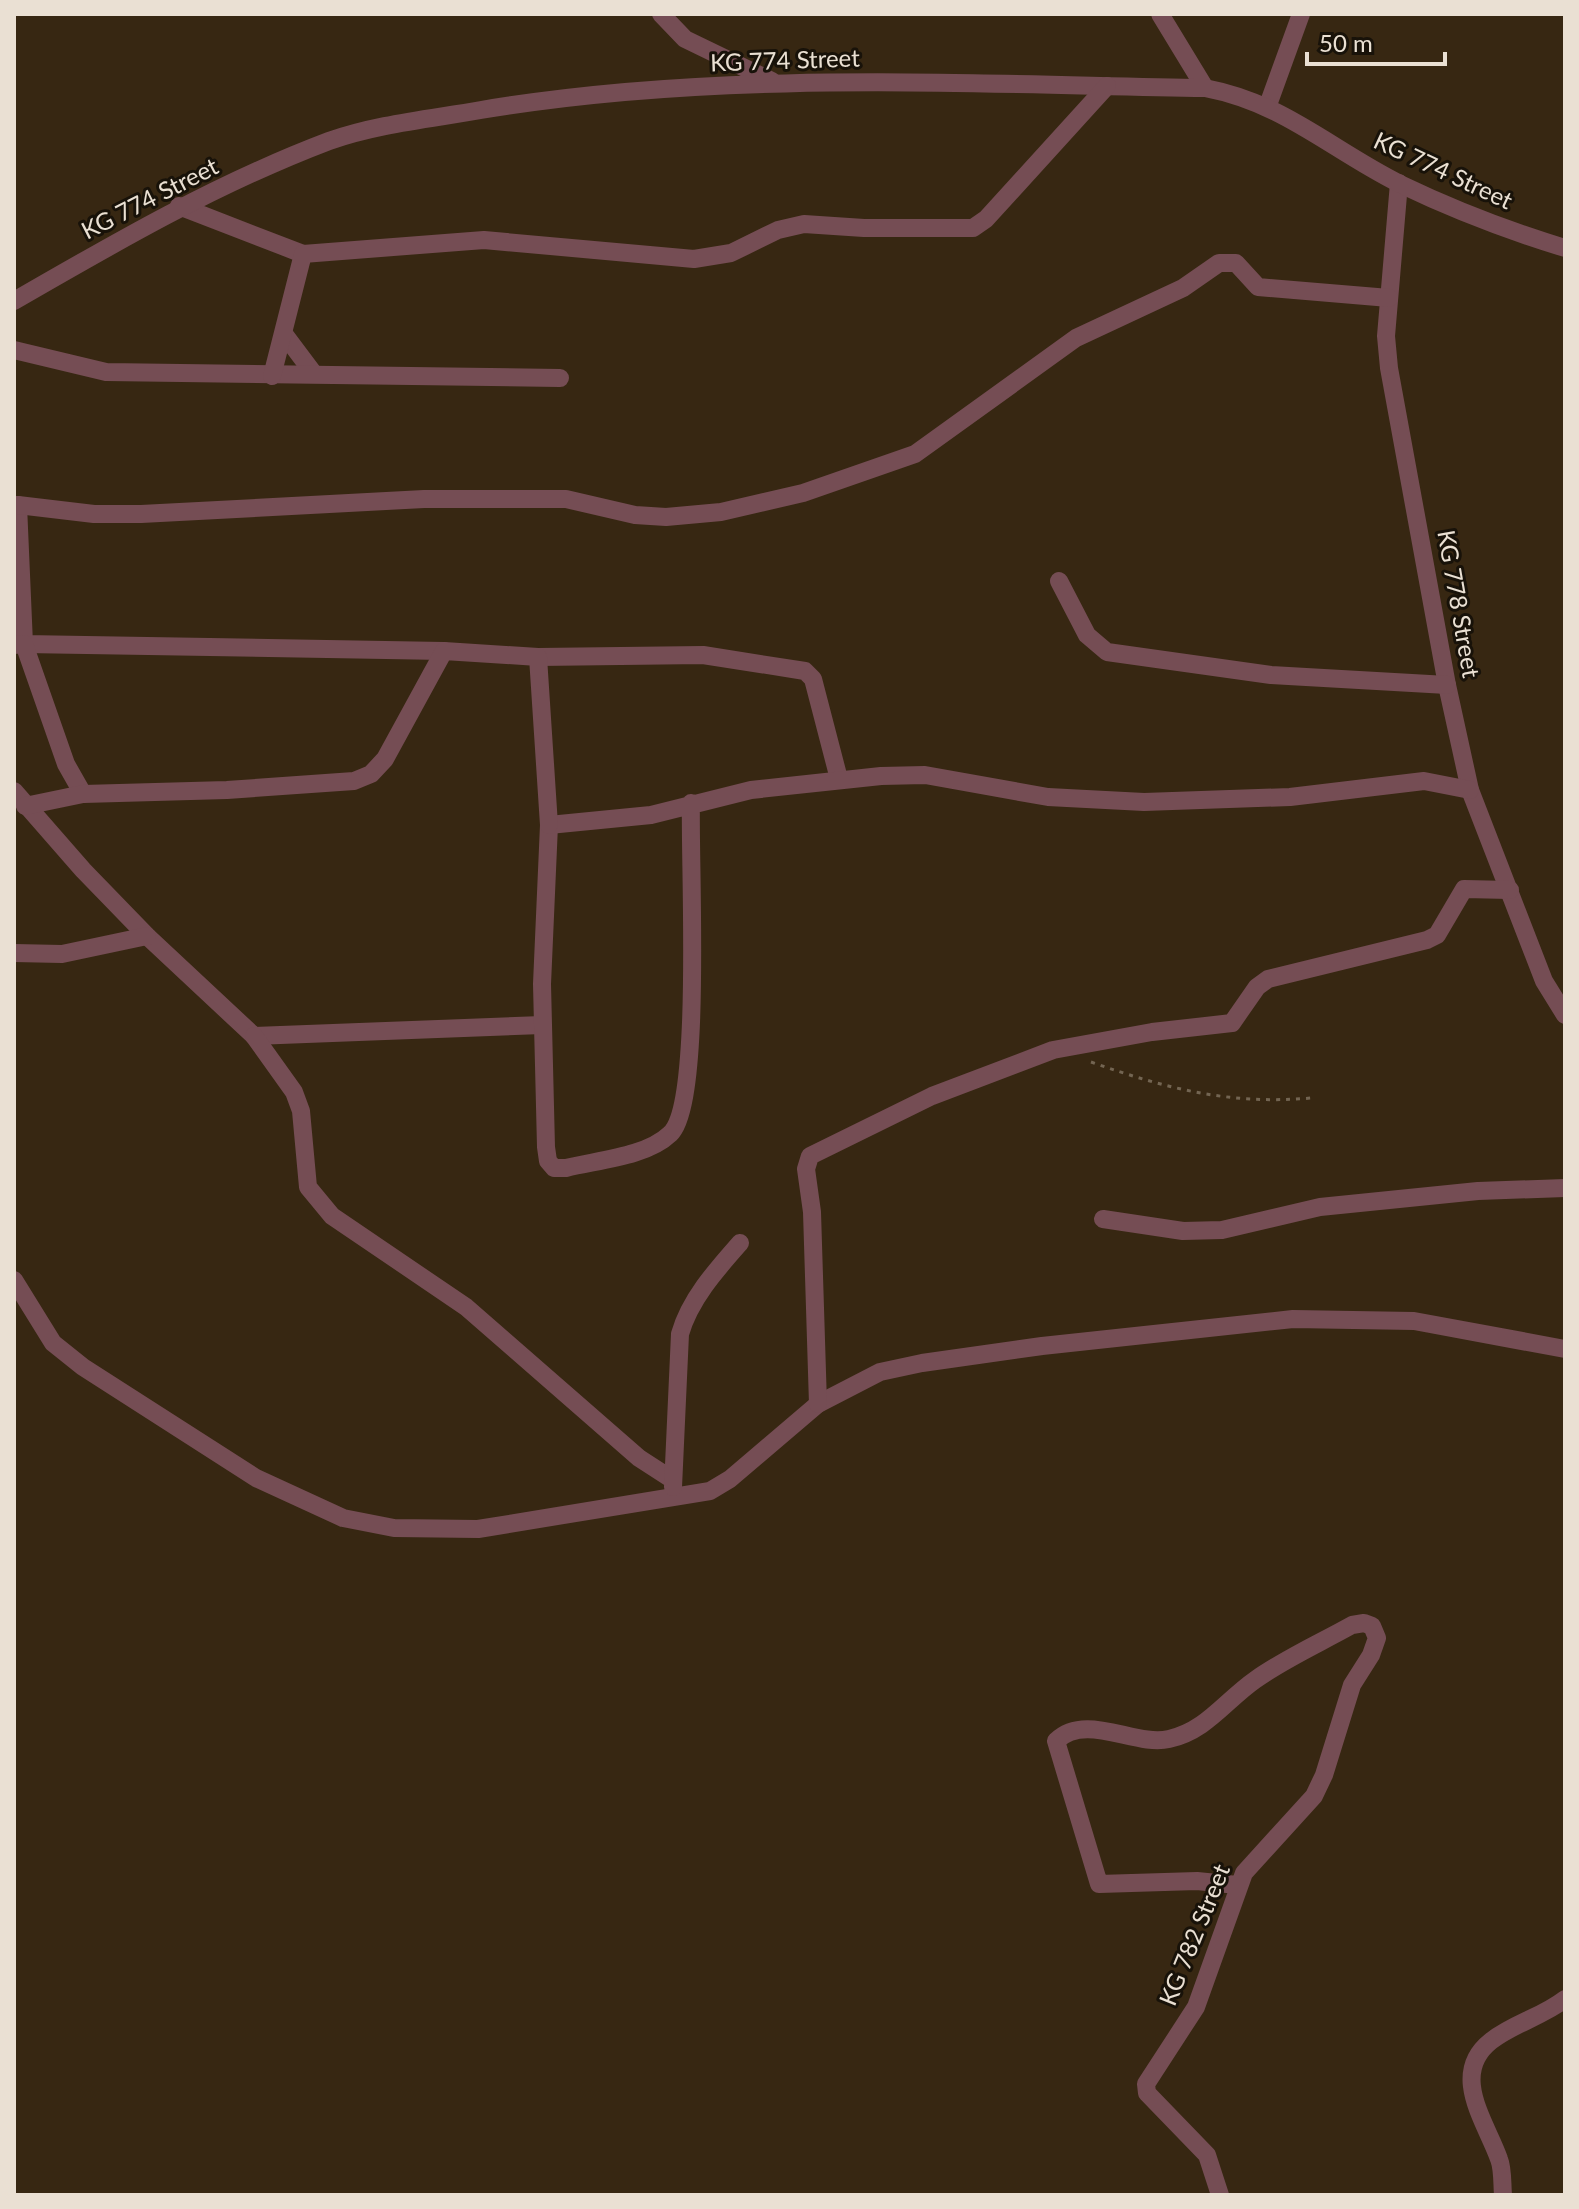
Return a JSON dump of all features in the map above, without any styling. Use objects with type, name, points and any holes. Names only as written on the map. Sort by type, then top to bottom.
[{"type":"street","points":[[661,14],[685,39],[775,82]]},
{"type":"street","points":[[1160,14],[1205,88]]},
{"type":"street","points":[[1268,105],[1301,14]]},
{"type":"street","name":"KG 774 Street","points":[[14,301],[179,206],[330,141],[374,129],[576,94],[775,82],[1205,88],[1268,105],[1399,183],[1530,237],[1565,248]]},
{"type":"street","points":[[179,206],[303,254],[322,255],[484,240],[694,259],[731,253],[778,230],[804,224],[864,228],[973,228],[986,219],[1107,86]]},
{"type":"street","name":"KG 778 Street","points":[[1399,183],[1386,336],[1389,368],[1447,685],[1470,790],[1490,849],[1510,890],[1544,981],[1565,1015]]},
{"type":"street","points":[[272,376],[303,254]]},
{"type":"street","points":[[83,794],[66,764],[19,644],[16,505],[94,514],[141,514],[424,499],[566,499],[635,515],[666,517],[721,512],[803,493],[915,454],[1076,338],[1183,288],[1219,263],[1236,263],[1258,287],[1389,298]]},
{"type":"street","points":[[284,334],[314,374]]},
{"type":"street","points":[[14,350],[106,372],[560,378]]},
{"type":"street","points":[[1059,581],[1087,635],[1107,652],[1271,675],[1447,685]]},
{"type":"street","points":[[19,644],[444,651],[538,657],[703,655],[805,671],[813,679],[839,779]]},
{"type":"street","points":[[20,799],[354,781],[371,774],[385,759],[444,651]]},
{"type":"street","points":[[538,657],[549,825],[542,1025],[546,1147],[548,1161],[554,1168],[566,1168],[642,1148],[671,1134],[679,1120],[688,1086],[691,803]]},
{"type":"street","points":[[549,825],[651,815],[751,790],[839,779],[925,775],[1048,797],[1144,802],[1290,797],[1424,781],[1470,790]]},
{"type":"street","points":[[20,799],[147,936],[254,1036],[294,1092],[301,1111],[308,1187],[332,1216],[466,1307],[673,1487]]},
{"type":"street","points":[[818,1404],[812,1212],[806,1169],[810,1156],[932,1096],[1053,1050],[1152,1032],[1232,1023],[1261,982],[1427,940],[1437,935],[1455,898],[1464,889],[1510,890]]},
{"type":"street","points":[[14,953],[62,954],[147,936]]},
{"type":"street","points":[[254,1036],[542,1025]]},
{"type":"street","points":[[1103,1219],[1183,1231],[1222,1230],[1320,1207],[1478,1191],[1565,1188]]},
{"type":"street","points":[[673,1487],[680,1334],[685,1317],[698,1296],[740,1243]]},
{"type":"street","points":[[14,1280],[53,1343],[83,1367],[256,1478],[343,1518],[394,1528],[478,1529],[673,1487],[710,1491],[730,1479],[818,1404],[880,1372],[922,1363],[1057,1344],[1293,1319],[1414,1321],[1565,1349]]},
{"type":"street","name":"KG 782 Street","points":[[1220,2195],[1207,2155],[1147,2093],[1146,2084],[1196,2007],[1237,1885],[1260,1853],[1314,1796],[1324,1775],[1352,1685],[1371,1655],[1377,1638],[1372,1626],[1364,1623],[1352,1625],[1255,1679],[1186,1735],[1154,1743],[1108,1731],[1088,1730],[1060,1736],[1055,1748],[1099,1884],[1197,1881],[1237,1885]]},
{"type":"street","points":[[1503,2195],[1501,2162],[1471,2094],[1476,2063],[1487,2044],[1498,2036],[1544,2014],[1565,1999]]},
{"type":"path","points":[[1085,1060],[1152,1084],[1216,1099],[1311,1098]]}]
